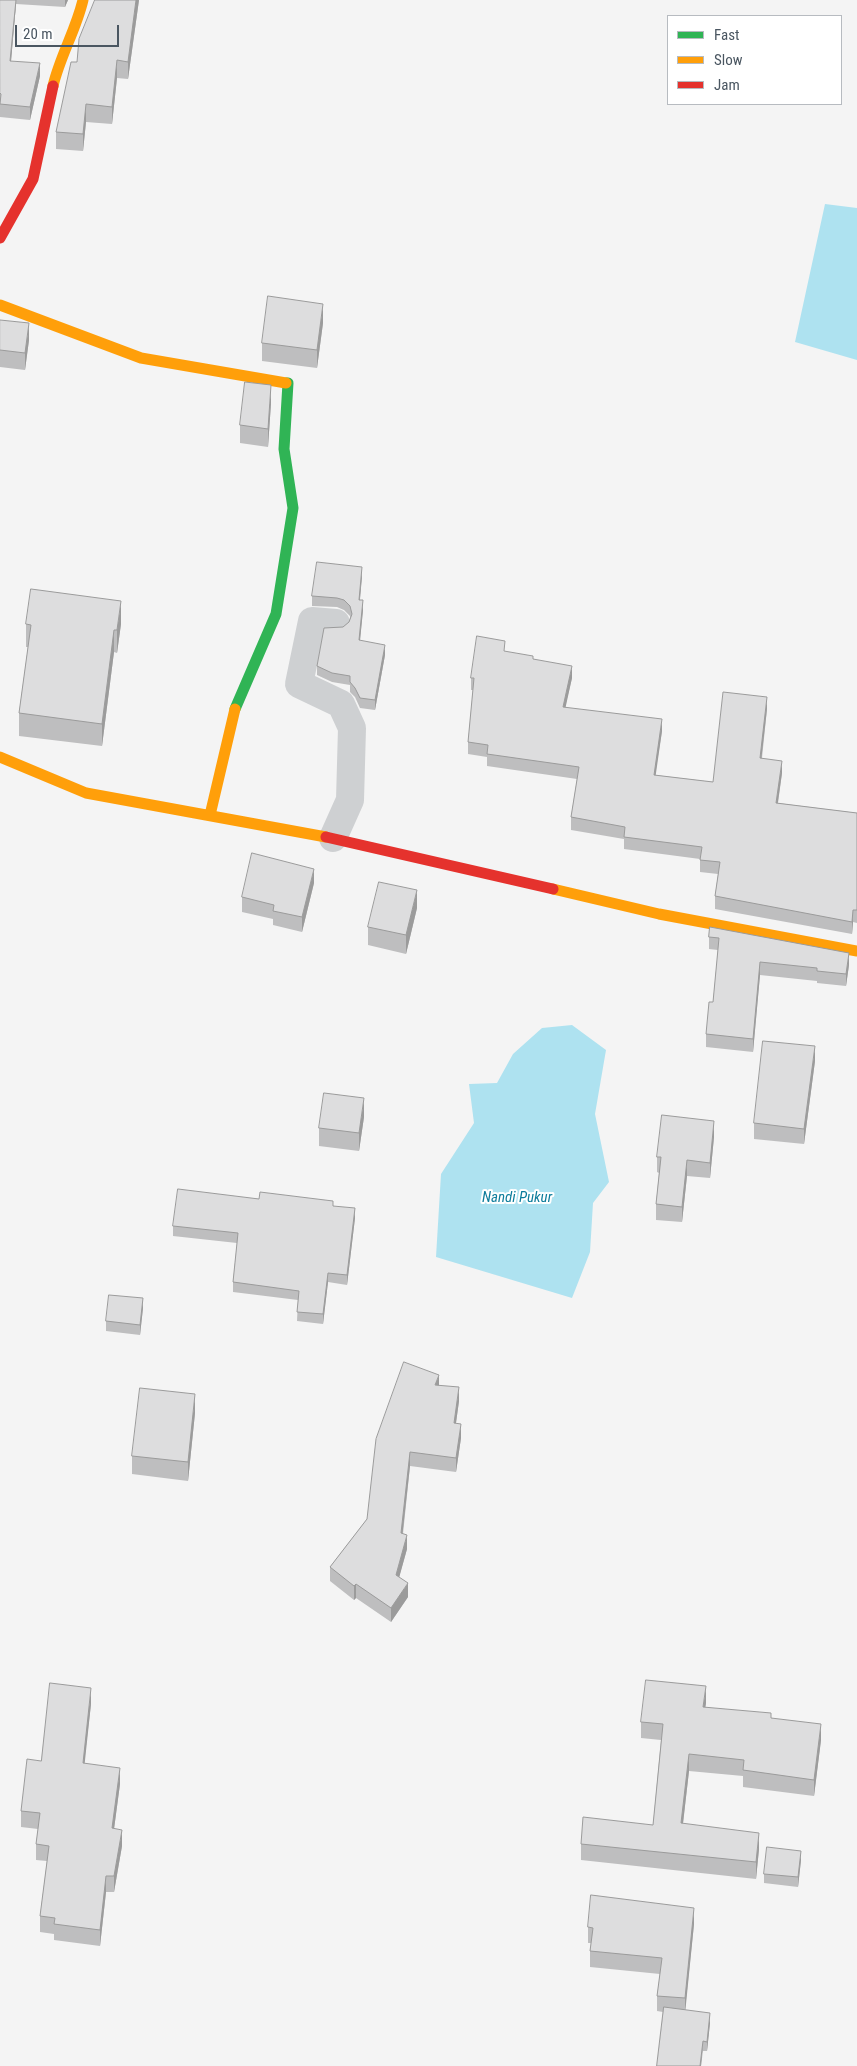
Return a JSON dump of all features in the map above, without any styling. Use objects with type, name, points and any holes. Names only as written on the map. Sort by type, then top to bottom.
[{"type":"street","points":[[0,238],[33,179],[58,66],[83,0]]},
{"type":"street","points":[[0,305],[141,358],[288,383],[284,449],[293,508],[276,614],[236,703],[210,816]]},
{"type":"street","points":[[333,838],[350,800],[352,728],[341,704],[299,684],[312,621],[336,623]]},
{"type":"street","points":[[0,757],[86,793],[333,838],[659,914],[857,951]]},
{"type":"water","points":[[825,204],[857,208],[857,360],[795,342]]},
{"type":"water","name":"Nandi Pukur","points":[[572,1025],[606,1050],[595,1114],[609,1182],[593,1203],[590,1252],[572,1298],[436,1257],[441,1174],[474,1123],[469,1084],[497,1083],[513,1054],[542,1028]]},
{"type":"building","points":[[0,0],[16,0],[10,61],[40,63],[30,107],[0,104]]},
{"type":"building","points":[[95,0],[136,0],[128,62],[117,60],[112,107],[86,104],[83,134],[56,132],[71,62],[77,62],[79,39]]},
{"type":"building","points":[[268,296],[323,304],[317,350],[262,343]]},
{"type":"building","points":[[0,320],[29,323],[25,353],[0,350]]},
{"type":"building","points":[[245,382],[271,385],[268,429],[240,425]]},
{"type":"building","points":[[317,562],[362,567],[359,600],[363,600],[359,640],[385,645],[375,700],[360,698],[350,682],[350,676],[332,673],[317,666],[324,628],[343,627],[349,622],[352,614],[350,606],[344,600],[312,596]]},
{"type":"building","points":[[31,589],[121,601],[117,630],[114,630],[102,724],[19,713],[31,625],[26,624]]},
{"type":"building","points":[[477,636],[505,641],[504,651],[533,656],[533,659],[572,666],[563,707],[662,719],[654,775],[713,782],[723,692],[767,697],[760,758],[782,761],[776,803],[857,813],[857,910],[853,910],[852,922],[715,896],[720,862],[700,860],[702,847],[624,837],[625,827],[571,817],[579,767],[487,754],[488,745],[468,742],[474,678],[471,678]]},
{"type":"building","points":[[252,853],[314,869],[302,917],[273,911],[274,905],[242,897]]},
{"type":"building","points":[[379,882],[417,890],[406,935],[368,927]]},
{"type":"building","points":[[710,927],[849,953],[846,974],[817,971],[817,968],[760,962],[753,1039],[706,1034],[709,1002],[713,1002],[719,938],[709,937]]},
{"type":"building","points":[[763,1041],[815,1046],[804,1129],[754,1123]]},
{"type":"building","points":[[324,1093],[364,1098],[359,1133],[319,1128]]},
{"type":"building","points":[[662,1115],[714,1121],[710,1163],[687,1160],[682,1207],[656,1204],[661,1157],[657,1157]]},
{"type":"building","points":[[178,1189],[259,1199],[260,1192],[333,1201],[333,1206],[355,1208],[347,1275],[328,1273],[323,1314],[297,1312],[299,1291],[233,1282],[238,1233],[173,1226]]},
{"type":"building","points":[[109,1295],[143,1298],[140,1325],[106,1321]]},
{"type":"building","points":[[404,1362],[439,1375],[435,1385],[459,1387],[454,1423],[461,1424],[456,1458],[410,1452],[401,1533],[407,1535],[396,1575],[408,1583],[391,1608],[356,1584],[354,1586],[330,1567],[367,1519],[376,1439]]},
{"type":"building","points":[[140,1388],[195,1394],[188,1462],[132,1456]]},
{"type":"building","points":[[646,1680],[706,1686],[703,1707],[771,1713],[771,1718],[821,1724],[814,1780],[743,1770],[744,1760],[689,1754],[681,1823],[759,1833],[756,1862],[581,1844],[583,1817],[653,1825],[663,1724],[641,1722]]},
{"type":"building","points":[[50,1683],[91,1688],[83,1763],[120,1768],[112,1828],[122,1830],[114,1876],[106,1876],[100,1930],[54,1924],[55,1918],[40,1916],[49,1846],[36,1844],[40,1813],[21,1811],[27,1759],[41,1761]]},
{"type":"building","points":[[767,1847],[801,1851],[798,1877],[764,1874]]},
{"type":"building","points":[[591,1895],[694,1908],[685,1998],[657,1996],[662,1958],[590,1951],[593,1928],[588,1927]]},
{"type":"building","points":[[664,2007],[710,2013],[707,2042],[703,2041],[700,2066],[657,2066]]},
{"type":"traffic: fast","points":[[235,709],[276,614],[293,508],[284,449],[288,383],[286,383]]},
{"type":"traffic: slow","points":[[53,86],[83,0]]},
{"type":"traffic: slow","points":[[0,305],[141,358],[286,383]]},
{"type":"traffic: slow","points":[[210,815],[235,709]]},
{"type":"traffic: slow","points":[[0,757],[86,793],[326,837]]},
{"type":"traffic: slow","points":[[553,889],[659,914],[857,951]]},
{"type":"traffic: jam","points":[[0,238],[33,179],[53,86]]},
{"type":"traffic: jam","points":[[326,837],[553,889]]}]
